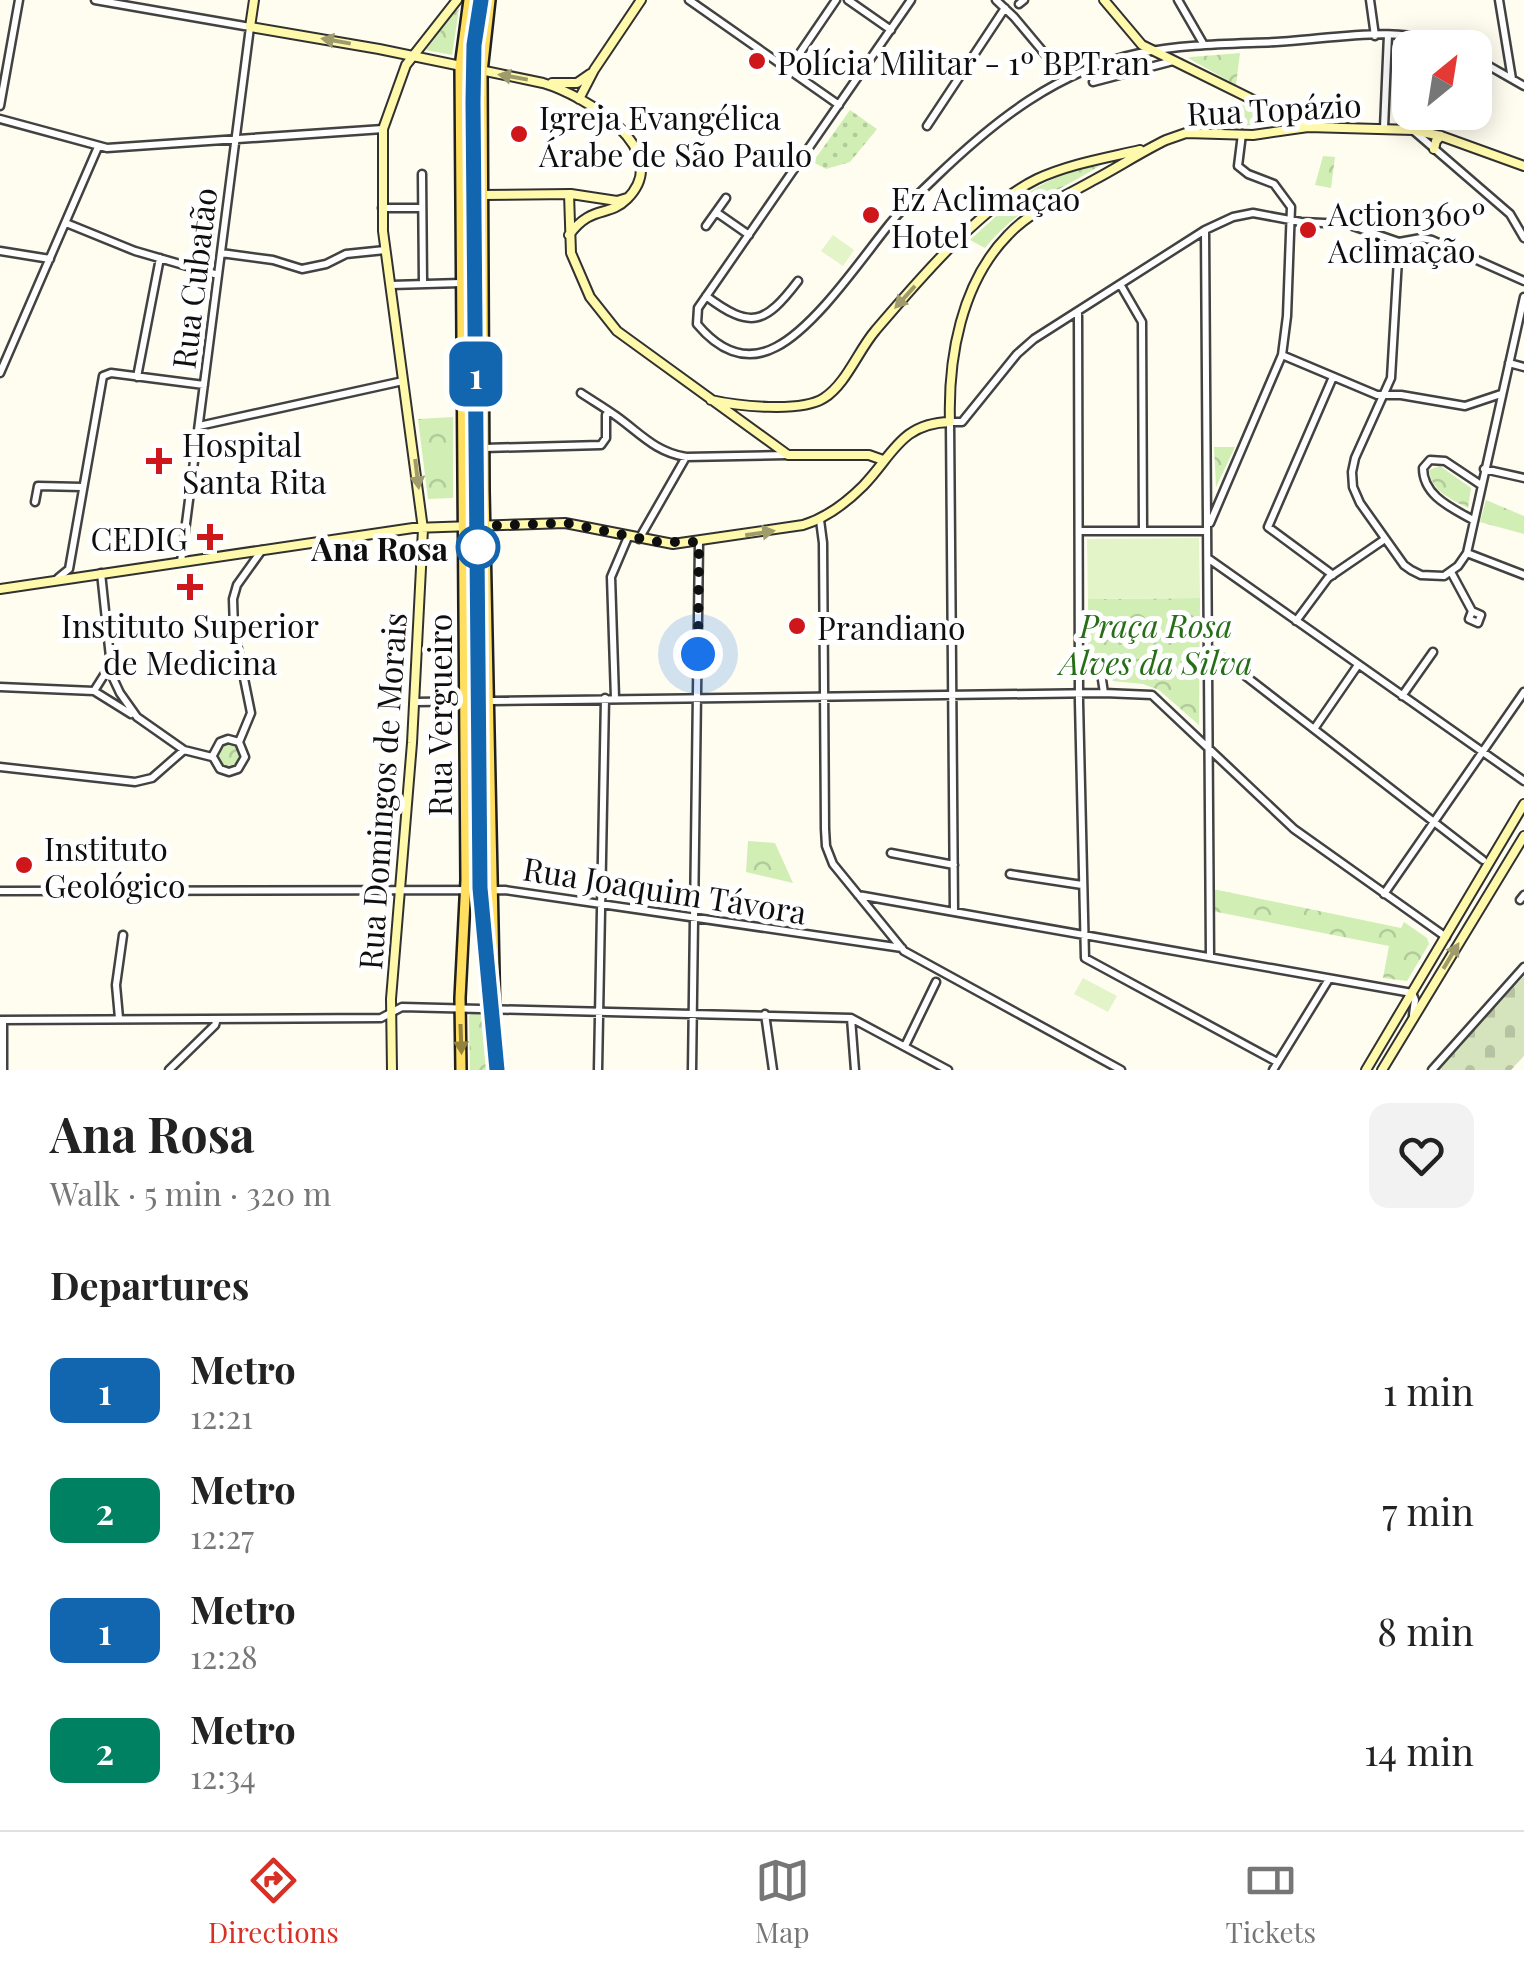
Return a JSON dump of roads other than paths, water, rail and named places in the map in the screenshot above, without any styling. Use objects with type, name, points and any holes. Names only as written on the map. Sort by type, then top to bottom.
[{"type":"main road","name":"Rua Vergueiro","points":[[461,1070],[466,889],[460,67],[469,0]]},
{"type":"main road","name":"Rua Vergueiro","points":[[490,0],[482,72],[482,194],[484,526],[496,1070]]},
{"type":"street","points":[[0,106],[19,0]]},
{"type":"street","points":[[94,0],[412,55],[543,83],[577,84],[594,70]]},
{"type":"street","name":"Rua Cubatão","points":[[181,562],[254,0]]},
{"type":"street","name":"Rua Domingos de Morais","points":[[392,1070],[391,1012],[423,528],[385,250],[383,130],[393,95],[412,55],[456,0]]},
{"type":"street","points":[[579,99],[640,0]]},
{"type":"street","points":[[689,0],[839,105]]},
{"type":"street","points":[[789,69],[836,0]]},
{"type":"street","points":[[848,0],[891,30]]},
{"type":"street","points":[[912,0],[706,296],[695,317],[719,346],[751,354],[778,346],[828,300],[892,220],[980,135],[1011,110],[1066,79],[1153,51],[1392,35]]},
{"type":"street","points":[[996,0],[1066,79]]},
{"type":"street","points":[[1104,0],[1142,45],[1308,127]]},
{"type":"street","points":[[1178,0],[1204,45]]},
{"type":"street","points":[[1370,0],[1376,36]]},
{"type":"street","points":[[1500,0],[1512,79]]},
{"type":"street","points":[[927,126],[1005,8]]},
{"type":"street","points":[[1384,128],[1388,35]]},
{"type":"street","points":[[1153,51],[1163,64]]},
{"type":"street","points":[[1496,70],[1507,53]]},
{"type":"street","points":[[1093,82],[1173,61]]},
{"type":"street","points":[[1492,68],[1524,86]]},
{"type":"street","points":[[543,83],[579,99],[631,138],[639,152],[640,178],[629,197],[619,206],[588,214],[569,235]]},
{"type":"street","points":[[1281,115],[1287,126],[1282,130]]},
{"type":"street","points":[[0,119],[98,147],[383,130]]},
{"type":"street","name":"Rua Topázio","points":[[950,422],[955,344],[970,298],[991,256],[1020,224],[1152,147],[1186,133],[1242,134],[1308,127],[1392,129]]},
{"type":"street","points":[[1413,130],[1510,214],[1524,238]]},
{"type":"street","name":"Rua Topázio","points":[[1413,130],[1442,136],[1524,166]]},
{"type":"street","points":[[1207,530],[1282,355],[1291,207],[1274,184],[1238,166],[1242,134]]},
{"type":"street","points":[[1434,148],[1442,136]]},
{"type":"street","points":[[0,374],[98,147]]},
{"type":"street","points":[[710,400],[744,406],[814,404],[826,397],[908,294],[992,210],[1038,178],[1152,147]]},
{"type":"street","points":[[1104,158],[1112,165],[1106,173]]},
{"type":"street","points":[[422,174],[423,283]]},
{"type":"street","points":[[482,194],[569,194],[617,200],[629,197]]},
{"type":"street","points":[[569,194],[569,235],[578,273],[604,318],[644,353],[788,455]]},
{"type":"street","points":[[706,226],[726,198]]},
{"type":"street","points":[[382,208],[422,208]]},
{"type":"street","points":[[716,212],[749,235]]},
{"type":"street","points":[[0,589],[423,528],[566,523],[673,544],[780,530],[820,520],[856,492],[901,439],[935,422],[962,422],[1024,347],[1233,216],[1252,213],[1347,224],[1399,242],[1427,238],[1524,281]]},
{"type":"street","points":[[66,223],[218,275]]},
{"type":"street","points":[[1206,230],[1210,957]]},
{"type":"street","points":[[1399,242],[1392,372],[1352,472],[1358,499],[1411,570],[1432,577],[1451,572],[1466,552],[1524,298]]},
{"type":"street","points":[[221,253],[273,260],[302,269],[326,264],[346,254],[385,250]]},
{"type":"street","points":[[0,251],[50,258]]},
{"type":"street","points":[[137,376],[160,258]]},
{"type":"street","points":[[706,296],[738,317],[754,320],[774,308],[798,281]]},
{"type":"street","points":[[390,285],[461,283]]},
{"type":"street","points":[[1120,284],[1142,322],[1143,531]]},
{"type":"street","points":[[1078,310],[1084,958],[1275,1066],[1330,979]]},
{"type":"street","points":[[1282,355],[1374,394],[1465,406],[1502,393]]},
{"type":"street","points":[[1509,364],[1524,367]]},
{"type":"street","points":[[56,580],[69,569],[101,378],[108,373],[204,384]]},
{"type":"street","points":[[1333,378],[1268,526],[1333,575]]},
{"type":"street","points":[[199,426],[404,380]]},
{"type":"street","points":[[581,393],[645,441],[686,458],[869,455],[883,460]]},
{"type":"street","points":[[484,448],[601,445],[606,438],[606,415],[610,412]]},
{"type":"street","points":[[950,422],[954,912]]},
{"type":"street","points":[[639,540],[686,458]]},
{"type":"street","points":[[1474,520],[1430,491],[1422,468],[1430,460],[1441,460],[1481,485]]},
{"type":"street","points":[[1484,469],[1524,478]]},
{"type":"street","points":[[1208,496],[1217,494],[1227,483]]},
{"type":"street","points":[[35,502],[38,486],[82,487]]},
{"type":"street","points":[[820,520],[826,846],[833,864],[902,948],[1121,1070]]},
{"type":"street","points":[[1079,531],[1207,530]]},
{"type":"street","points":[[615,698],[611,577],[628,537]]},
{"type":"street","points":[[1296,621],[1333,575],[1385,539]]},
{"type":"street","points":[[692,1070],[699,542]]},
{"type":"street","points":[[0,687],[94,691],[184,750],[212,757],[220,769],[238,769],[245,757],[239,742],[252,713],[234,629],[234,599],[238,584],[262,550]]},
{"type":"street","points":[[1466,552],[1524,574]]},
{"type":"street","points":[[1208,559],[1524,781]]},
{"type":"street","points":[[69,569],[83,576]]},
{"type":"street","points":[[1451,572],[1472,611]]},
{"type":"street","points":[[102,573],[115,684],[137,717]]},
{"type":"street","points":[[1207,646],[1484,860]]},
{"type":"street","points":[[1402,696],[1433,652]]},
{"type":"street","points":[[94,691],[111,664]]},
{"type":"street","points":[[1314,728],[1358,665]]},
{"type":"street","points":[[1080,668],[1100,673],[1104,693]]},
{"type":"street","points":[[1384,894],[1521,703],[1524,692]]},
{"type":"street","points":[[414,702],[1152,695],[1294,829],[1446,937]]},
{"type":"street","points":[[598,1070],[605,698]]},
{"type":"street","points":[[212,757],[216,745],[224,740],[239,742]]},
{"type":"street","points":[[0,767],[136,782],[152,778],[184,750]]},
{"type":"street","points":[[1366,1070],[1524,804]]},
{"type":"street","points":[[1382,1070],[1524,836]]},
{"type":"street","points":[[891,853],[954,865]]},
{"type":"street","points":[[1010,874],[1082,885]]},
{"type":"street","name":"Rua Joaquim Távora","points":[[0,891],[490,890],[902,948]]},
{"type":"street","points":[[858,895],[1412,993]]},
{"type":"street","points":[[118,1018],[116,985],[123,935]]},
{"type":"street","points":[[1432,1070],[1524,967]]},
{"type":"street","points":[[905,1046],[936,982]]},
{"type":"street","points":[[1412,993],[1412,1022]]},
{"type":"street","points":[[4,1070],[2,1020],[381,1018],[402,1007],[850,1018],[948,1070]]},
{"type":"street","points":[[765,1014],[773,1070]]},
{"type":"street","points":[[850,1018],[856,1070]]},
{"type":"street","points":[[170,1070],[215,1026],[217,1019]]},
{"type":"metro line","name":"1","points":[[481,0],[474,45],[473,102],[480,888],[497,1070]]},
{"type":"place","name":"Polícia Militar - 1º BPTran","points":[[757,61]]},
{"type":"place","name":"Igreja Evangélica Árabe de São Paulo","points":[[519,134]]},
{"type":"place","name":"Ez Aclimaçao Hotel","points":[[871,215]]},
{"type":"place","name":"Action360º Aclimação","points":[[1308,230]]},
{"type":"place","name":"Hospital Santa Rita","points":[[159,461]]},
{"type":"place","name":"CEDIG","points":[[210,537]]},
{"type":"place","name":"Ana Rosa","points":[[478,547]]},
{"type":"place","name":"Instituto Superior de Medicina","points":[[190,587]]},
{"type":"place","name":"Prandiano","points":[[797,626]]},
{"type":"place","name":"Instituto Geológico","points":[[24,865]]},
{"type":"park label","name":"Praça Rosa Alves da Silva","points":[[1156,642]]}]
